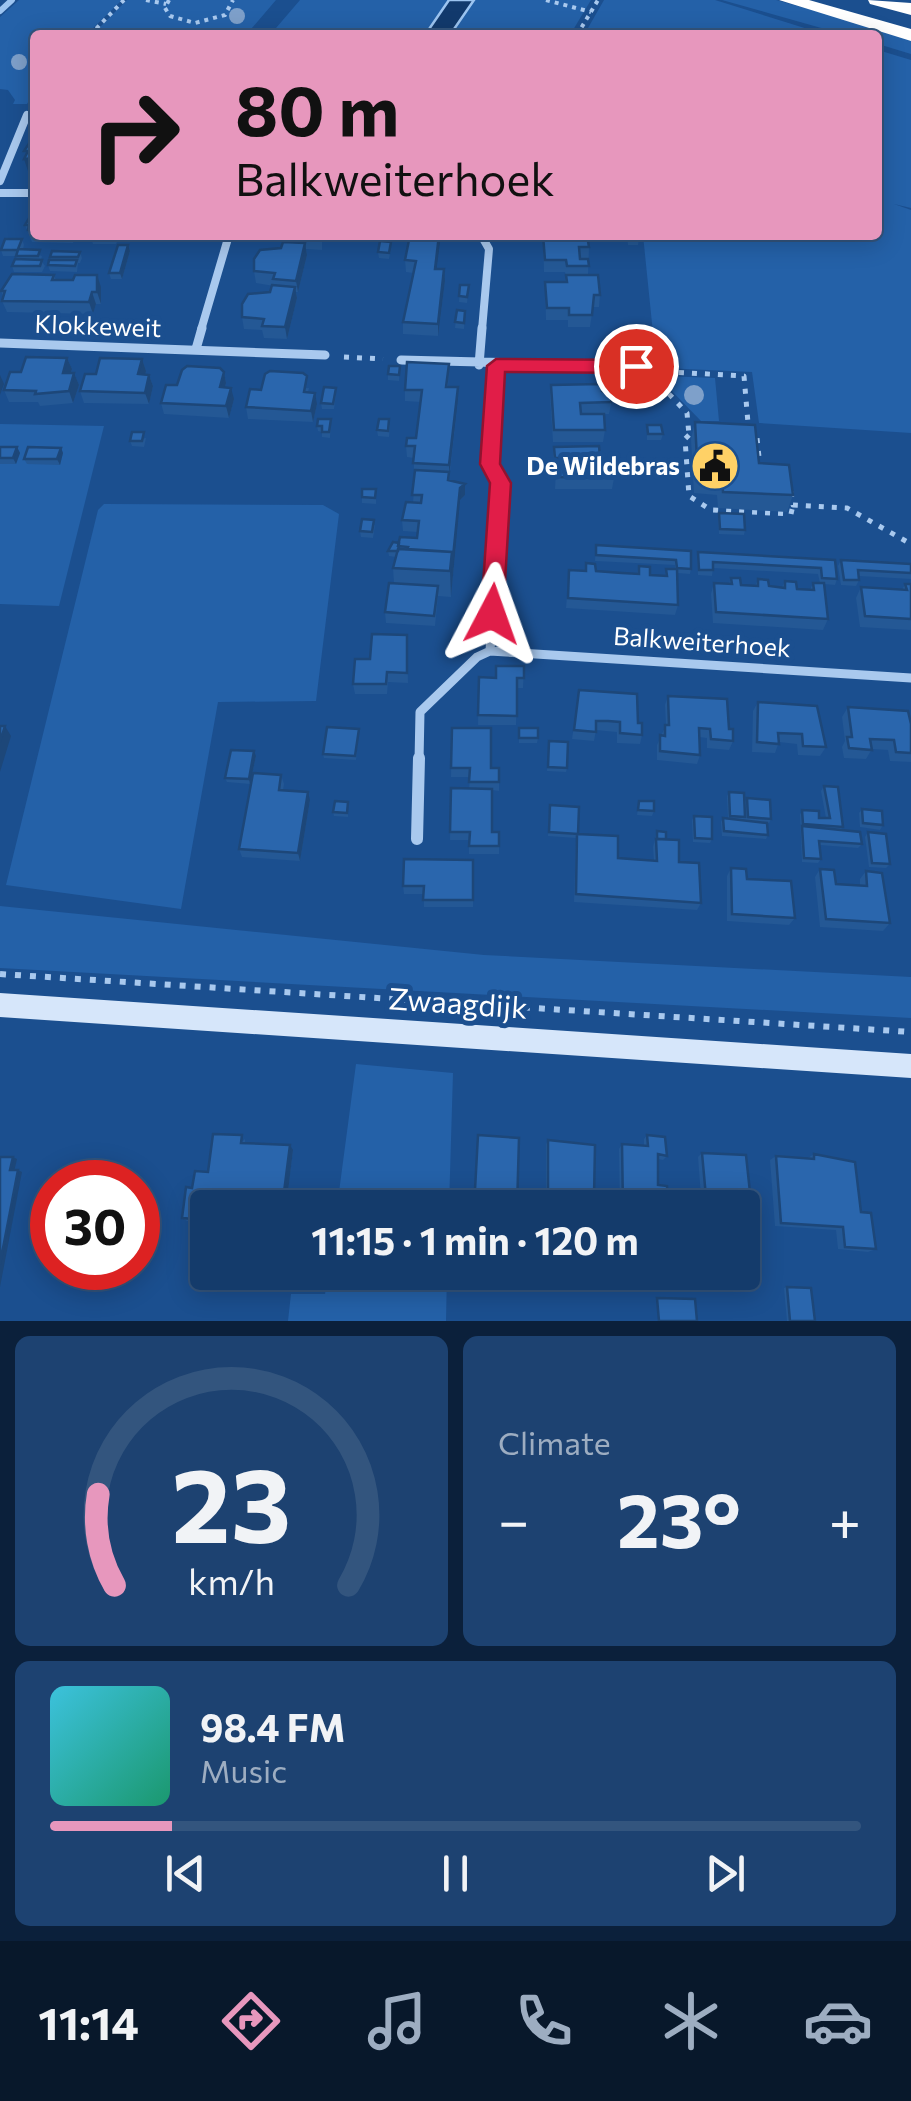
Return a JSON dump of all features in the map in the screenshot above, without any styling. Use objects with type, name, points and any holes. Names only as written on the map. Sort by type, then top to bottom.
[{"type":"highway","points":[[788,0],[911,35]]},
{"type":"highway","points":[[877,0],[911,9]]},
{"type":"street","points":[[0,181],[27,115]]},
{"type":"street","points":[[0,192],[30,193]]},
{"type":"street","name":"Klokkeweit","points":[[196,349],[228,240]]},
{"type":"street","points":[[479,364],[489,250],[484,240]]},
{"type":"street","name":"Klokkeweit","points":[[0,343],[325,356]]},
{"type":"street","points":[[401,360],[642,369]]},
{"type":"street","points":[[417,839],[420,712],[477,658],[490,651],[500,483],[490,464],[496,366]]},
{"type":"street","name":"Balkweiterhoek","points":[[490,651],[911,678]]},
{"type":"street","name":"Zwaagdijk","points":[[0,1005],[911,1066]]},
{"type":"path","points":[[95,30],[124,0]]},
{"type":"path","points":[[146,0],[167,2],[166,11],[173,18],[194,23],[225,15],[233,0]]},
{"type":"path","points":[[546,0],[591,12]]},
{"type":"path","points":[[580,30],[598,0]]},
{"type":"path","points":[[325,356],[401,360]]},
{"type":"path","points":[[642,369],[744,376],[748,422],[757,438],[761,478]]},
{"type":"path","points":[[642,369],[686,414],[689,496],[711,510],[791,514],[788,486]]},
{"type":"path","points":[[742,438],[757,438]]},
{"type":"path","points":[[793,506],[848,508],[911,544]]},
{"type":"path","name":"Zwaagdijk","points":[[0,974],[911,1032]]},
{"type":"shaded area","points":[[19,0],[122,0],[91,30],[30,30],[27,104],[13,104],[15,100],[8,90],[0,89],[0,17]]},
{"type":"shaded area","points":[[127,0],[276,0],[250,30],[97,30]]},
{"type":"shaded area","points":[[300,0],[449,0],[428,30],[274,30]]},
{"type":"shaded area","points":[[449,0],[474,0],[453,30],[428,30]]},
{"type":"shaded area","points":[[474,0],[591,0],[573,30],[453,30]]},
{"type":"shaded area","points":[[604,0],[715,0],[811,30],[587,30]]},
{"type":"shaded area","points":[[722,0],[776,0],[899,34],[911,38],[911,54],[882,45],[882,30],[828,30]]},
{"type":"shaded area","points":[[882,51],[911,60],[911,208],[894,204],[911,210],[911,433],[759,423],[752,372],[641,367],[636,350],[643,350],[640,334],[653,333],[644,240],[882,240]]},
{"type":"shaded area","points":[[664,376],[715,378],[719,421],[701,421],[664,383]]},
{"type":"shaded area","points":[[0,424],[104,426],[59,606],[0,604]]},
{"type":"shaded area","points":[[104,504],[323,505],[339,514],[316,701],[218,702],[181,909],[6,885],[98,510]]},
{"type":"shaded area","points":[[0,906],[484,955],[911,977],[911,1018],[0,968]]},
{"type":"shaded area","points":[[356,1064],[453,1073],[450,1190],[339,1190]]},
{"type":"shaded area","points":[[326,1290],[447,1290],[446,1321],[288,1321],[291,1294],[325,1294]]},
{"type":"building","points":[[5,239],[22,239],[18,249],[40,250],[38,256],[16,256],[18,250],[1,250]]},
{"type":"building","points":[[409,240],[438,240],[435,269],[444,269],[438,324],[403,322],[416,261],[405,260]]},
{"type":"building","points":[[543,240],[588,240],[589,247],[579,247],[580,259],[588,259],[589,266],[545,260]]},
{"type":"building","points":[[380,241],[391,242],[389,253],[378,252]]},
{"type":"building","points":[[283,242],[305,243],[296,281],[273,279],[275,273],[254,271],[254,259],[260,250],[281,248]]},
{"type":"building","points":[[118,245],[128,245],[120,273],[109,273]]},
{"type":"building","points":[[52,251],[80,252],[78,257],[50,257]]},
{"type":"building","points":[[15,259],[42,260],[40,266],[12,266]]},
{"type":"building","points":[[49,260],[77,260],[75,266],[48,265]]},
{"type":"building","points":[[12,274],[54,275],[52,280],[97,275],[97,292],[92,292],[89,302],[2,301],[5,291],[1,291]]},
{"type":"building","points":[[566,275],[598,275],[600,295],[594,295],[592,315],[569,315],[569,308],[547,308],[545,282],[567,282]]},
{"type":"building","points":[[272,285],[295,287],[285,327],[262,326],[264,319],[242,317],[242,304],[248,294],[270,292]]},
{"type":"building","points":[[460,285],[469,285],[467,297],[459,296]]},
{"type":"building","points":[[457,310],[465,311],[464,323],[455,322]]},
{"type":"building","points":[[26,357],[67,358],[63,373],[74,373],[69,391],[35,394],[36,391],[4,390],[10,372],[21,372]]},
{"type":"building","points":[[100,358],[142,359],[138,374],[149,375],[145,393],[80,391],[85,374],[96,374]]},
{"type":"building","points":[[407,362],[449,364],[446,387],[458,387],[449,465],[413,463],[415,446],[406,446],[407,438],[416,438],[422,390],[405,390]]},
{"type":"building","points":[[187,366],[220,368],[224,372],[220,387],[231,388],[226,406],[161,403],[166,385],[177,385]]},
{"type":"building","points":[[389,366],[400,366],[399,375],[388,374]]},
{"type":"building","points":[[270,371],[307,376],[304,392],[315,393],[311,411],[246,407],[250,389],[261,390],[265,374]]},
{"type":"building","points":[[601,384],[602,391],[613,394],[611,402],[580,403],[581,414],[604,414],[605,430],[554,430],[551,385]]},
{"type":"building","points":[[324,387],[336,388],[333,404],[321,403]]},
{"type":"building","points":[[318,419],[331,419],[329,432],[322,432],[322,426],[317,426]]},
{"type":"building","points":[[379,419],[389,419],[388,431],[377,430]]},
{"type":"building","points":[[695,422],[755,425],[759,463],[789,465],[793,495],[723,492],[722,478],[698,477]]},
{"type":"building","points":[[647,425],[661,425],[663,434],[648,434]]},
{"type":"building","points":[[132,432],[144,432],[142,441],[130,441]]},
{"type":"building","points":[[599,446],[601,468],[613,468],[614,478],[557,477],[556,468],[566,468],[565,458],[555,458],[554,447]]},
{"type":"building","points":[[0,447],[17,447],[13,458],[0,458]]},
{"type":"building","points":[[28,447],[61,448],[57,459],[24,459]]},
{"type":"building","points":[[415,470],[449,472],[448,480],[465,484],[460,488],[452,567],[452,552],[398,546],[400,537],[417,538],[419,521],[402,520],[406,502],[421,503],[422,495],[412,495]]},
{"type":"building","points":[[362,489],[376,489],[375,498],[362,497]]},
{"type":"building","points":[[719,513],[744,514],[745,530],[720,529]]},
{"type":"building","points":[[362,519],[374,520],[372,532],[360,531]]},
{"type":"building","points":[[393,542],[399,543],[398,551],[388,551]]},
{"type":"building","points":[[596,545],[691,551],[691,569],[677,568],[676,560],[596,555]]},
{"type":"building","points":[[398,549],[452,552],[450,571],[393,568]]},
{"type":"building","points":[[698,552],[835,560],[837,579],[822,578],[821,568],[713,562],[713,570],[699,570]]},
{"type":"building","points":[[841,560],[911,564],[911,573],[858,570],[859,580],[844,580]]},
{"type":"building","points":[[586,563],[595,564],[596,571],[622,573],[639,574],[639,566],[650,567],[650,575],[667,576],[666,569],[677,569],[678,605],[568,598],[569,570],[586,571]]},
{"type":"building","points":[[731,578],[740,578],[741,585],[758,586],[758,579],[768,580],[769,586],[785,588],[785,581],[796,582],[797,589],[814,590],[813,583],[824,583],[828,619],[716,612],[714,583],[732,584]]},
{"type":"building","points":[[389,583],[438,586],[434,616],[385,612]]},
{"type":"building","points":[[905,584],[911,584],[911,619],[865,616],[861,587],[907,590]]},
{"type":"building","points":[[372,634],[407,635],[407,673],[387,672],[386,684],[353,684],[355,659],[370,659]]},
{"type":"building","points":[[496,666],[524,666],[524,678],[517,678],[517,716],[478,715],[479,677],[496,678]]},
{"type":"building","points":[[579,690],[637,694],[642,735],[620,733],[620,722],[608,721],[596,721],[596,732],[574,730]]},
{"type":"building","points":[[668,696],[727,699],[733,741],[711,739],[710,729],[699,728],[700,755],[660,751],[660,735],[665,736],[665,725],[669,725]]},
{"type":"building","points":[[758,702],[817,706],[826,747],[803,746],[802,734],[778,733],[779,744],[757,742]]},
{"type":"building","points":[[848,707],[908,711],[911,753],[896,752],[894,740],[870,739],[872,750],[849,748],[847,737],[852,737]]},
{"type":"building","points":[[327,727],[359,729],[355,756],[323,754]]},
{"type":"building","points":[[452,728],[491,728],[491,768],[499,768],[499,782],[469,782],[470,768],[451,768]]},
{"type":"building","points":[[519,728],[538,728],[538,738],[519,738]]},
{"type":"building","points":[[549,741],[568,742],[567,768],[548,767]]},
{"type":"building","points":[[231,750],[254,751],[249,779],[225,778]]},
{"type":"building","points":[[253,773],[281,775],[279,790],[308,792],[298,853],[239,849]]},
{"type":"building","points":[[824,786],[838,787],[843,827],[803,824],[802,810],[819,811],[819,818],[830,818]]},
{"type":"building","points":[[451,788],[492,789],[492,832],[499,832],[499,846],[469,846],[470,832],[450,832]]},
{"type":"building","points":[[729,792],[744,793],[745,817],[730,816]]},
{"type":"building","points":[[747,798],[770,800],[771,819],[748,817]]},
{"type":"building","points":[[335,801],[348,802],[347,813],[333,812]]},
{"type":"building","points":[[639,801],[654,801],[654,811],[638,810]]},
{"type":"building","points":[[550,805],[579,807],[578,834],[549,832]]},
{"type":"building","points":[[862,809],[882,811],[883,825],[863,823]]},
{"type":"building","points":[[694,816],[712,817],[712,839],[695,838]]},
{"type":"building","points":[[723,818],[767,823],[768,835],[724,831]]},
{"type":"building","points":[[802,826],[860,832],[862,844],[819,841],[821,859],[804,858]]},
{"type":"building","points":[[657,831],[666,832],[666,839],[657,839]]},
{"type":"building","points":[[868,832],[886,834],[890,864],[872,863]]},
{"type":"building","points":[[577,834],[618,836],[618,858],[657,861],[656,839],[679,840],[679,862],[699,863],[701,903],[576,894]]},
{"type":"building","points":[[404,859],[473,860],[473,900],[423,900],[424,886],[403,886]]},
{"type":"building","points":[[731,868],[746,869],[747,879],[791,881],[795,918],[732,914]]},
{"type":"building","points":[[820,869],[834,870],[836,884],[867,886],[866,871],[882,873],[890,923],[826,919]]},
{"type":"building","points":[[213,1134],[242,1135],[241,1143],[290,1145],[284,1190],[190,1190],[190,1219],[182,1218],[186,1187],[192,1188],[195,1171],[208,1172]]},
{"type":"building","points":[[478,1135],[519,1138],[518,1190],[475,1190]]},
{"type":"building","points":[[647,1135],[665,1137],[667,1156],[658,1154],[658,1185],[667,1186],[667,1190],[623,1190],[622,1144],[648,1146]]},
{"type":"building","points":[[548,1140],[595,1145],[594,1190],[548,1190]]},
{"type":"building","points":[[702,1153],[746,1155],[750,1190],[705,1190]]},
{"type":"building","points":[[814,1154],[855,1162],[861,1212],[871,1213],[876,1249],[845,1247],[843,1227],[781,1223],[776,1156],[814,1159]]},
{"type":"building","points":[[0,1157],[13,1157],[10,1170],[18,1170],[0,1264]]},
{"type":"building","points":[[787,1287],[811,1288],[815,1321],[790,1321]]},
{"type":"building","points":[[657,1298],[695,1299],[697,1321],[659,1321]]},
{"type":"waterway","points":[[0,11],[12,0]]},
{"type":"place","name":"De Wildebras","points":[[715,466]]},
{"type":"route","points":[[492,614],[500,483],[490,464],[496,366],[636,366]]}]
